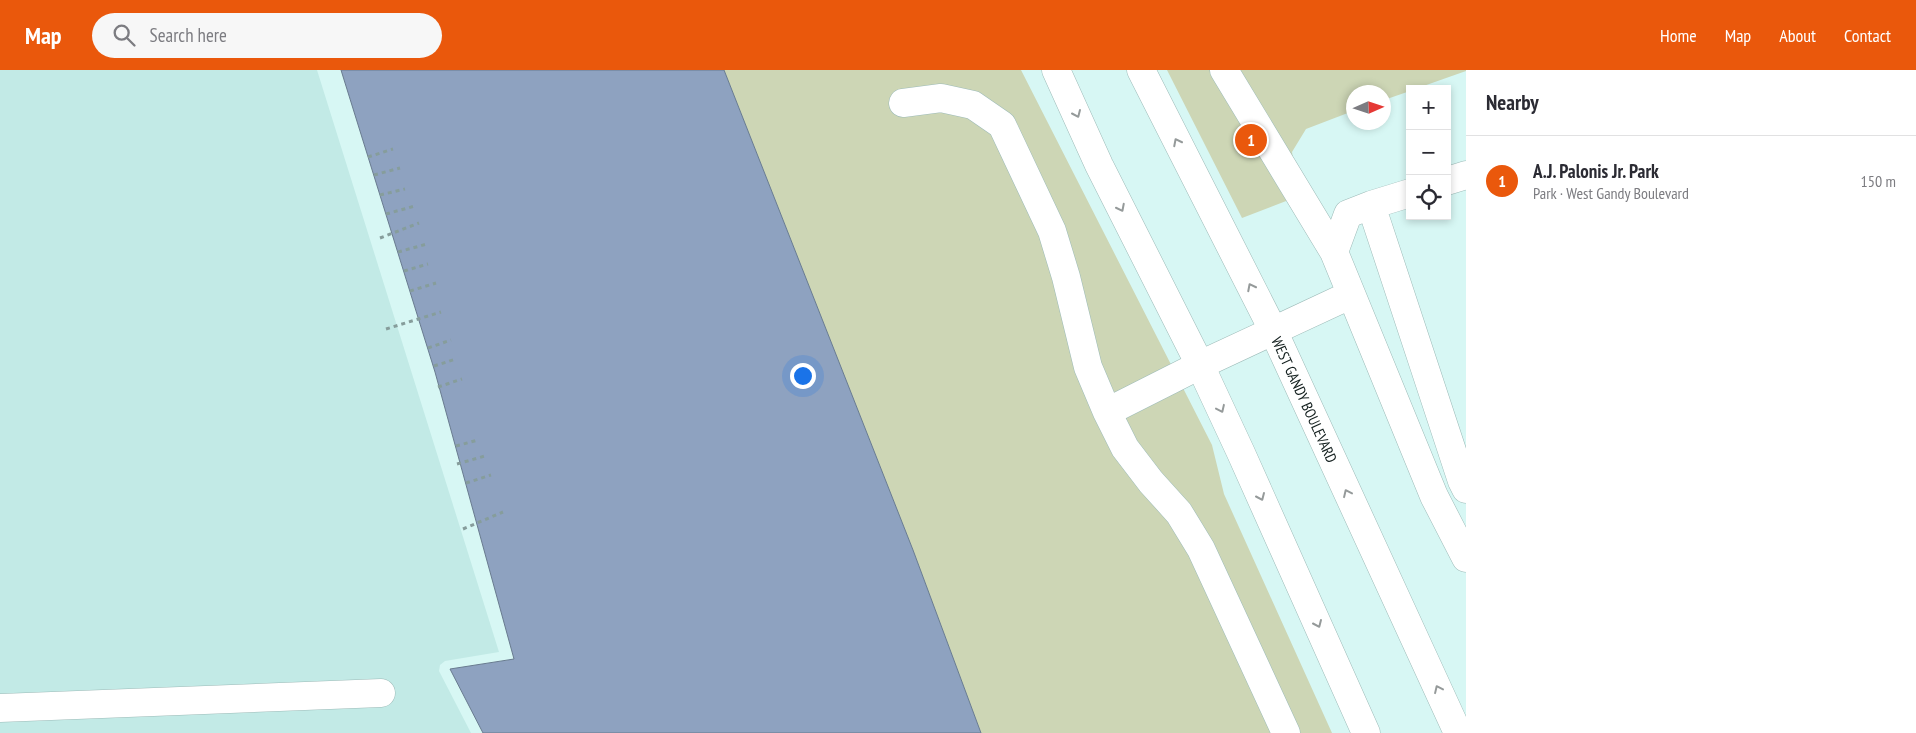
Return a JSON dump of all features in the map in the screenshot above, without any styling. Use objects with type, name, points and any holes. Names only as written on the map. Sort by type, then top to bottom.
[{"type":"main road","points":[[1056,70],[1100,165],[1200,364],[1366,733]]},
{"type":"main road","name":"WEST GANDY BOULEVARD","points":[[1141,70],[1273,330],[1458,733]]},
{"type":"main road","points":[[1224,70],[1334,252],[1434,496],[1466,558]]},
{"type":"main road","points":[[904,103],[941,98],[973,105],[1002,125],[1052,231],[1066,277],[1088,367],[1107,412],[1124,448],[1179,513],[1201,549],[1286,733]]},
{"type":"main road","points":[[1451,180],[1466,176]]},
{"type":"main road","points":[[1334,252],[1348,214],[1406,194]]},
{"type":"main road","points":[[1371,205],[1466,489]]},
{"type":"main road","points":[[1107,412],[1200,364],[1350,294]]},
{"type":"main road","points":[[0,708],[381,693]]},
{"type":"path","points":[[368,157],[393,149]]},
{"type":"path","points":[[374,175],[400,168]]},
{"type":"path","points":[[380,195],[405,189]]},
{"type":"path","points":[[386,214],[415,206]]},
{"type":"path","points":[[380,238],[419,223]]},
{"type":"path","points":[[398,252],[427,244]]},
{"type":"path","points":[[404,271],[428,264]]},
{"type":"path","points":[[410,291],[436,282]]},
{"type":"path","points":[[386,329],[442,312]]},
{"type":"path","points":[[428,348],[451,340]]},
{"type":"path","points":[[434,366],[456,359]]},
{"type":"path","points":[[438,387],[462,379]]},
{"type":"path","points":[[456,446],[478,440]]},
{"type":"path","points":[[457,464],[485,456]]},
{"type":"path","points":[[466,483],[491,475]]},
{"type":"path","points":[[463,529],[503,512]]},
{"type":"shaded area","points":[[0,70],[317,70],[499,652],[445,661],[440,665],[439,671],[471,733],[0,733]]},
{"type":"shaded area","points":[[341,70],[724,70],[913,550],[981,733],[483,733],[450,669],[514,659],[435,372]]},
{"type":"green space","points":[[724,70],[1021,70],[1212,445],[1224,494],[1332,733],[981,733],[913,550]]},
{"type":"green space","points":[[1167,70],[1466,70],[1426,85],[1406,85],[1406,92],[1391,98],[1391,85],[1346,85],[1346,114],[1306,129],[1292,152],[1299,196],[1242,218]]},
{"type":"place","name":"A.J. Palonis Jr. Park","points":[[1251,140]]}]
